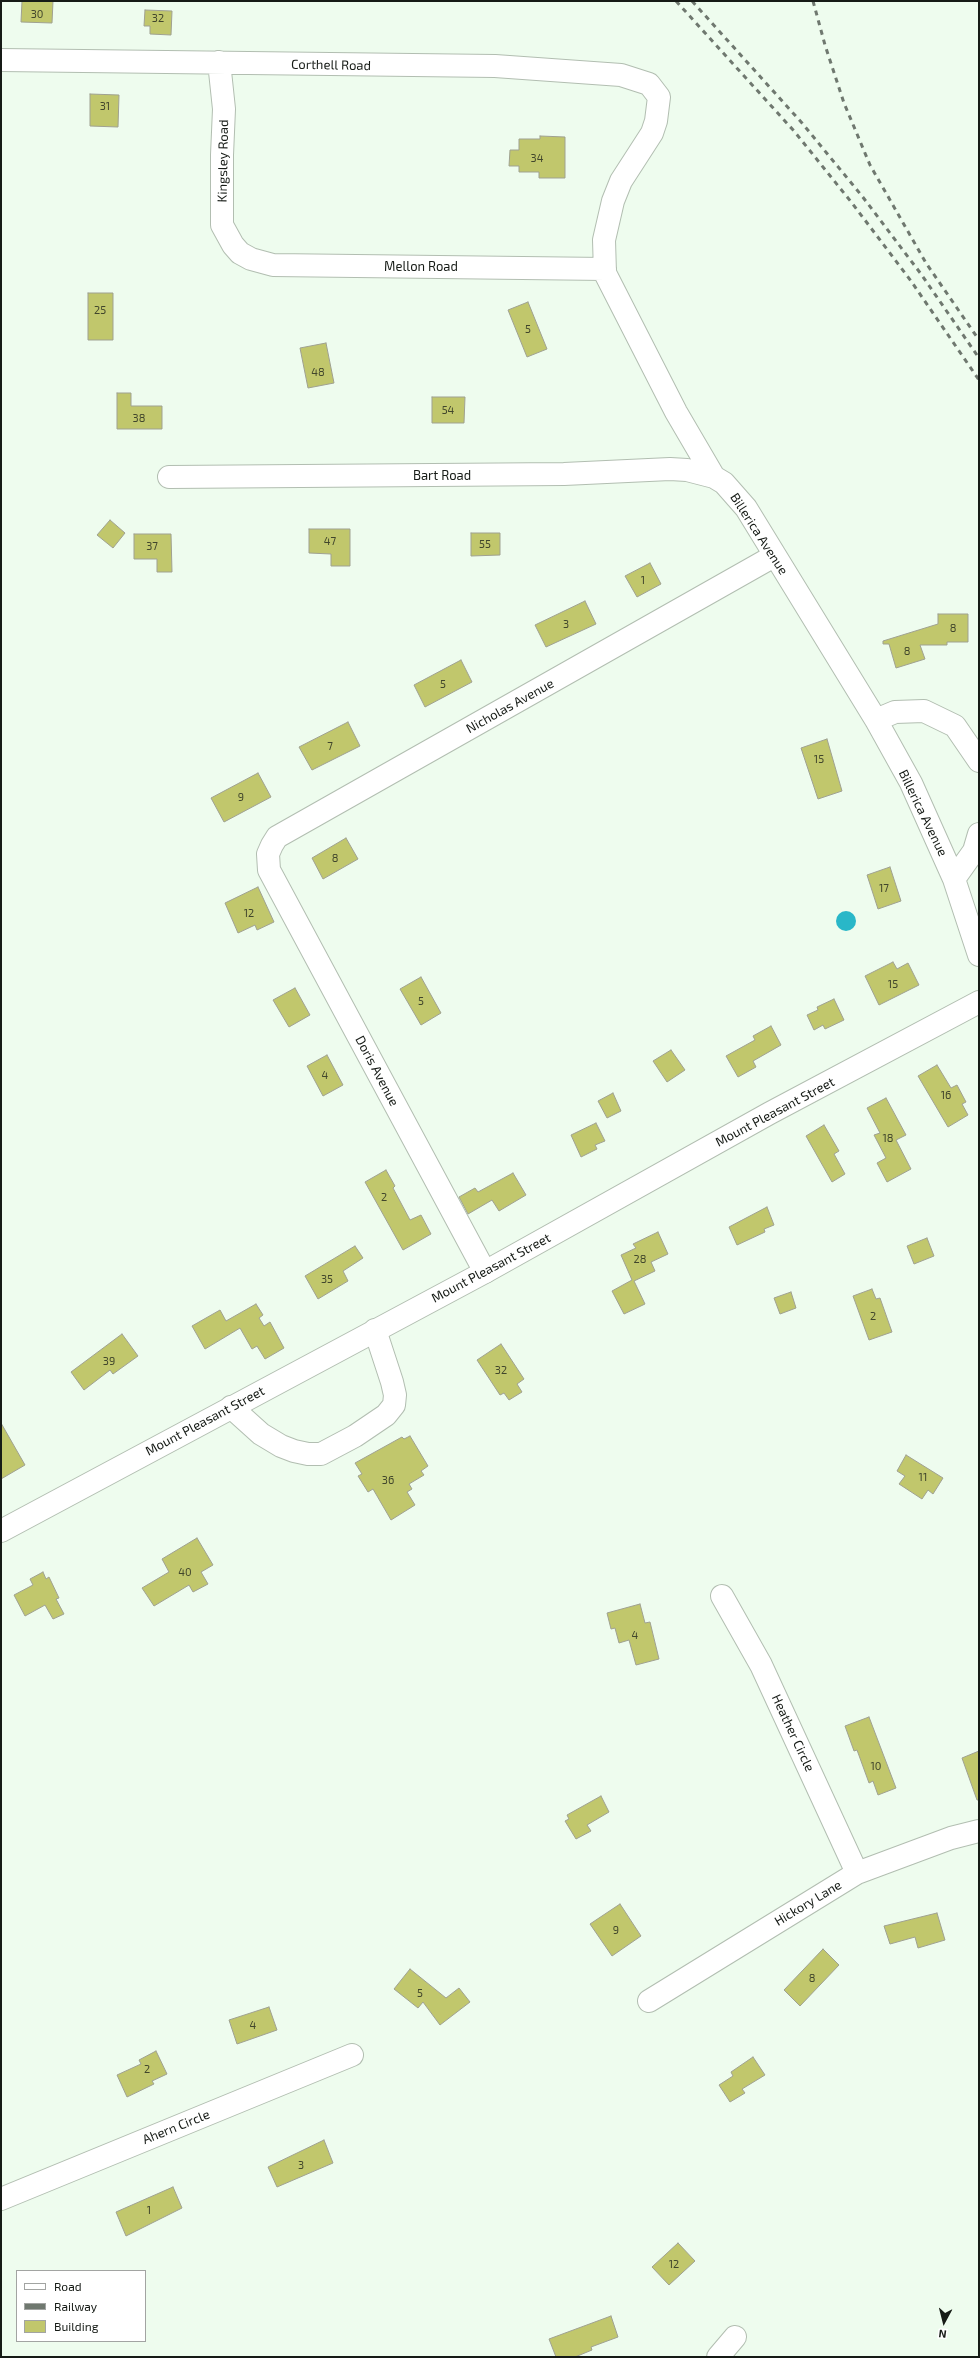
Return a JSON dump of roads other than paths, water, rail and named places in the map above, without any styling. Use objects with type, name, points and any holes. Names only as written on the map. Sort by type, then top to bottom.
[{"type":"street","name":"Corthell Road","points":[[1,60],[495,66],[621,75],[643,81],[656,91]]},
{"type":"street","name":"Kingsley Road","points":[[219,62],[224,109],[222,155],[222,225],[233,245],[240,254]]},
{"type":"street","name":"Billerica Avenue","points":[[656,91],[659,97],[659,108],[652,133],[621,181],[613,202],[604,240],[605,269],[612,289],[676,412],[714,477],[724,483],[735,494],[876,720],[927,817],[954,879],[979,955]]},
{"type":"street","name":"Mellon Road","points":[[240,254],[262,264],[273,265],[605,269]]},
{"type":"street","name":"Bart Road","points":[[170,477],[564,474],[670,468],[687,470],[714,477]]},
{"type":"street","name":"Nicholas Avenue","points":[[269,870],[268,854],[277,837],[774,556]]},
{"type":"street","points":[[876,720],[895,712],[924,711],[955,726],[979,761]]},
{"type":"street","points":[[954,879],[974,851],[979,834]]},
{"type":"street","name":"Doris Avenue","points":[[269,870],[485,1272]]},
{"type":"street","name":"Mount Pleasant Street","points":[[1,1531],[485,1272],[770,1113],[979,1002]]},
{"type":"street","points":[[231,1407],[261,1434],[280,1446],[294,1451],[308,1454],[321,1454],[355,1436],[386,1415],[394,1405],[395,1395],[392,1382],[375,1330]]},
{"type":"street","name":"Heather Circle","points":[[722,1596],[761,1665],[858,1873]]},
{"type":"street","name":"Hickory Lane","points":[[649,2001],[858,1873],[951,1838],[979,1831]]},
{"type":"street","name":"Ahern Circle","points":[[1,2199],[352,2055]]},
{"type":"street","points":[[718,2357],[735,2337]]},
{"type":"water","points":[[846,911],[853,914],[856,921],[853,928],[846,931],[839,928],[836,921],[839,914]]},
{"type":"railway","points":[[676,1],[794,131],[852,203],[911,281],[979,380]]},
{"type":"railway","points":[[692,1],[802,123],[862,196],[921,274],[979,358]]},
{"type":"railway","points":[[813,1],[825,45],[844,103],[870,165],[926,263],[979,340]]}]
